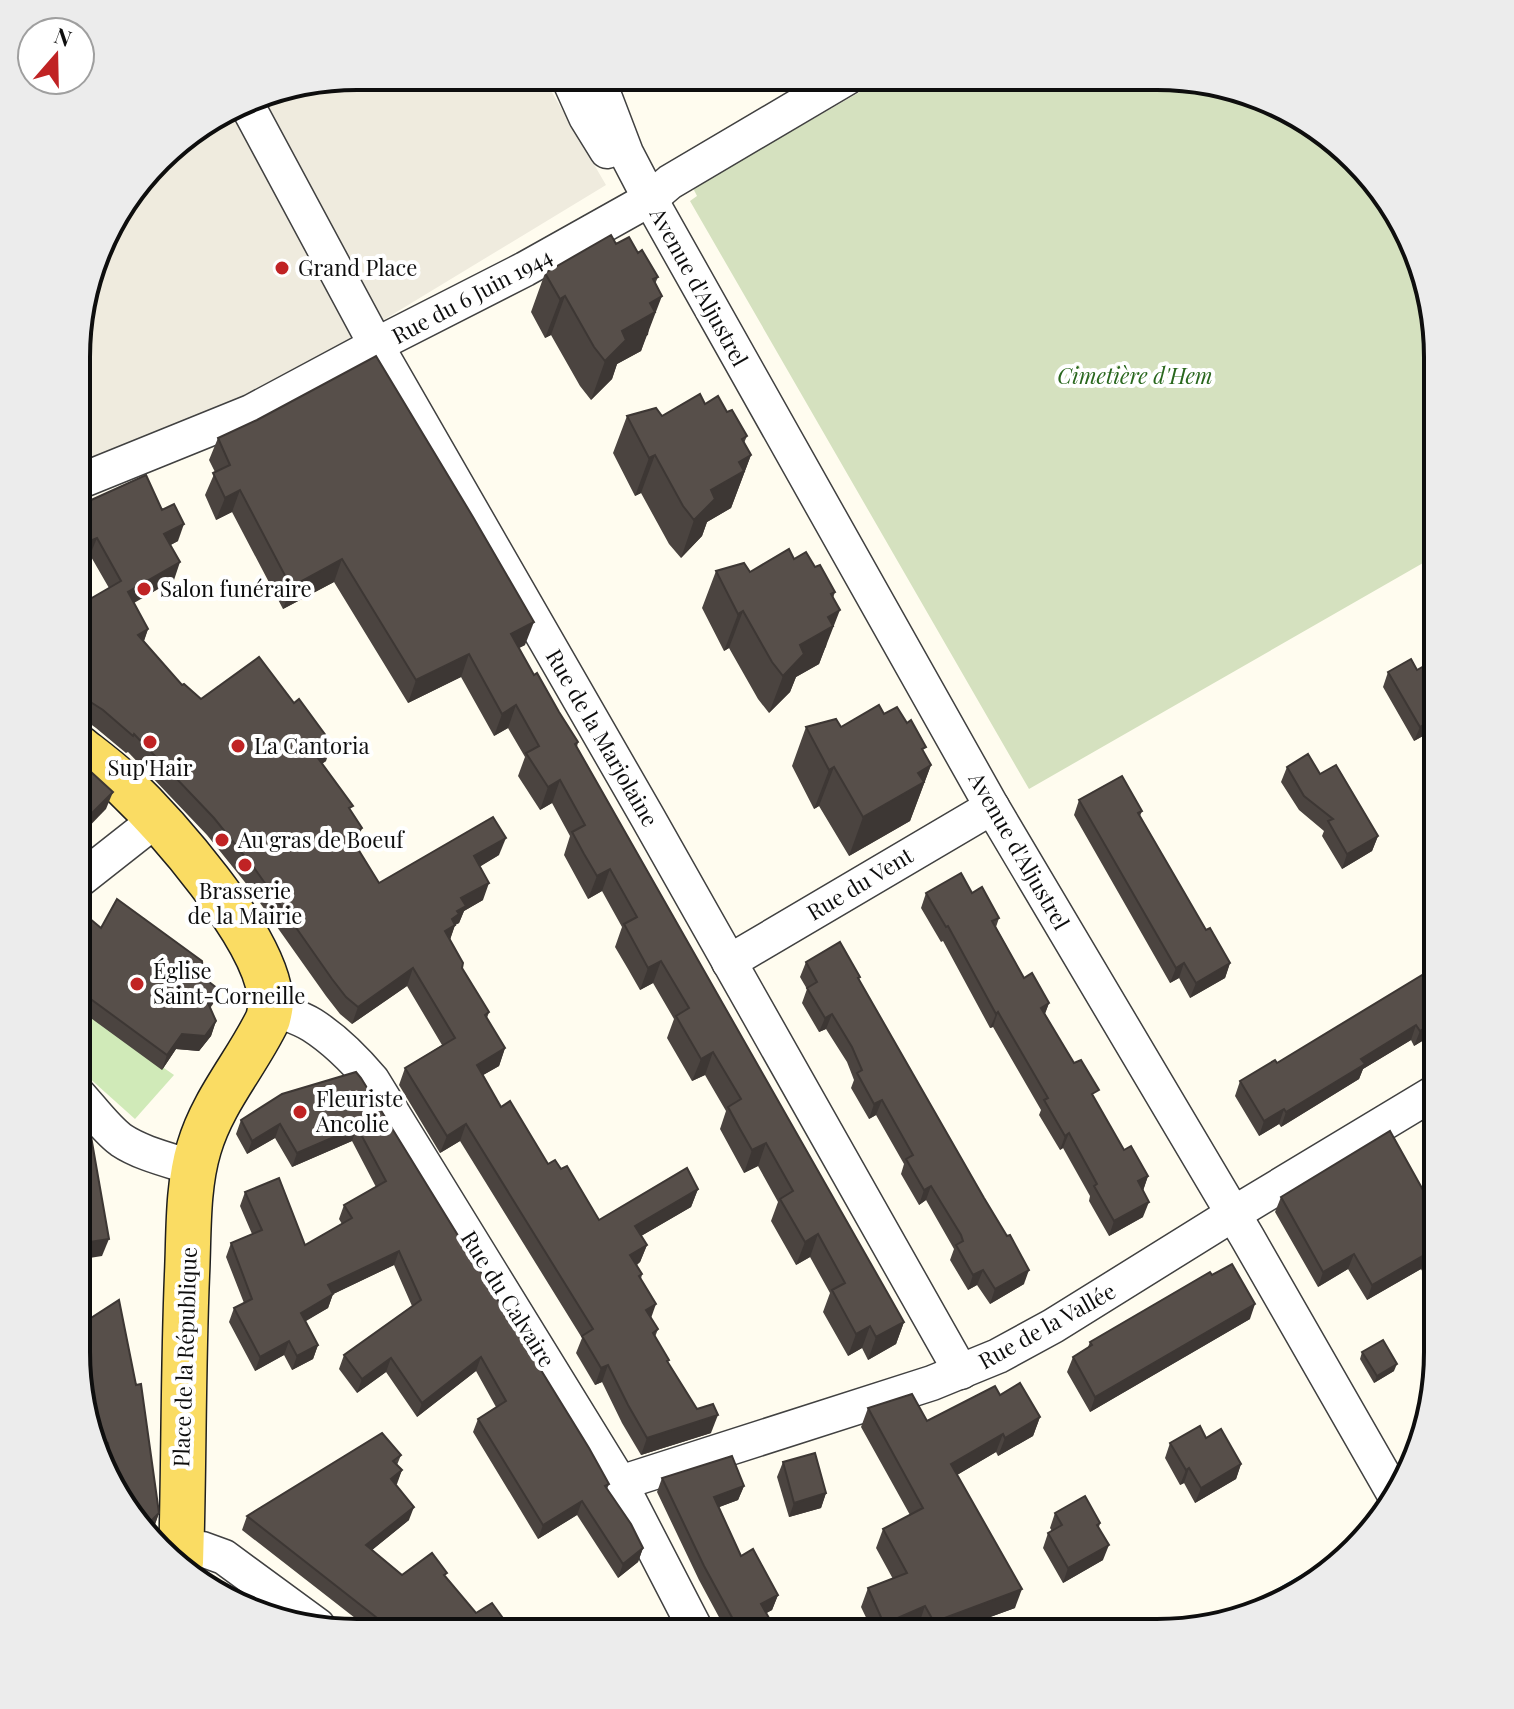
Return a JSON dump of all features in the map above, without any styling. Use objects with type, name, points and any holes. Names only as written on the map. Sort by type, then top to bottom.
[{"type":"main road","points":[[90,757],[118,779],[157,819],[214,889],[245,934],[267,979],[271,1007]]},
{"type":"main road","name":"Place de la République","points":[[177,1549],[194,1168],[212,1115],[264,1029],[271,1007]]},
{"type":"street","name":"Rue du 6 Juin 1944","points":[[90,477],[251,412],[525,269],[650,199],[670,182],[825,90]]},
{"type":"street","name":"Avenue d'Aljustrel","points":[[574,91],[611,158],[650,199]]},
{"type":"street","name":"Avenue d'Aljustrel","points":[[602,91],[626,153],[650,199],[992,807],[1389,1484]]},
{"type":"street","name":"Rue de la Marjolaine","points":[[251,112],[376,345],[961,1372]]},
{"type":"street","name":"Rue du Vent","points":[[729,962],[992,807]]},
{"type":"street","points":[[91,871],[157,819]]},
{"type":"street","name":"Rue du Calvaire","points":[[271,1007],[319,1030],[372,1080],[620,1483],[690,1618]]},
{"type":"street","name":"Rue de la Vallée","points":[[620,1483],[917,1388],[998,1356],[1053,1326],[1423,1099]]},
{"type":"street","points":[[91,1108],[118,1138],[131,1146],[194,1168]]},
{"type":"street","points":[[181,1552],[202,1549],[224,1557],[300,1613]]},
{"type":"green space","name":"Cimetière d'Hem","points":[[863,90],[1192,92],[1243,104],[1291,126],[1320,145],[1369,194],[1396,239],[1410,271],[1419,305],[1423,339],[1423,563],[1029,789],[690,201],[697,196],[693,188]]},
{"type":"green space","points":[[91,1017],[174,1075],[135,1119],[91,1079]]},
{"type":"shaded area","name":"Grand Place","points":[[339,91],[551,91],[606,185],[230,413],[90,465],[90,357],[92,322],[99,288],[110,255],[126,223],[156,181],[194,145],[223,126],[255,110],[305,95]]},
{"type":"building","points":[[611,235],[616,244],[629,237],[638,253],[642,250],[658,277],[653,279],[662,296],[650,303],[655,312],[622,331],[626,340],[605,361],[565,296],[560,299],[545,273]]},
{"type":"building","points":[[376,356],[534,622],[511,634],[578,742],[575,744],[904,1322],[876,1337],[870,1326],[856,1334],[832,1290],[845,1283],[818,1234],[805,1242],[780,1199],[793,1191],[766,1143],[752,1150],[740,1129],[728,1107],[741,1099],[713,1052],[701,1059],[676,1016],[689,1008],[661,961],[648,968],[624,924],[637,917],[610,869],[597,876],[584,854],[572,832],[585,825],[560,780],[548,787],[526,753],[539,746],[516,705],[502,714],[469,654],[416,680],[342,559],[291,587],[240,490],[225,498],[213,473],[230,465],[218,438]]},
{"type":"building","points":[[700,394],[705,404],[718,396],[727,412],[732,410],[747,436],[742,439],[751,455],[739,462],[744,471],[711,490],[715,499],[694,520],[655,455],[649,458],[627,416],[656,408],[662,416]]},
{"type":"building","points":[[146,475],[162,510],[174,504],[184,524],[164,534],[180,562],[128,592],[148,629],[138,635],[182,685],[201,699],[259,657],[294,703],[299,699],[332,744],[315,754],[353,806],[349,808],[362,828],[350,836],[379,883],[493,817],[506,838],[474,856],[489,883],[461,898],[466,906],[457,911],[459,914],[452,919],[455,925],[445,931],[463,963],[462,968],[489,1012],[485,1015],[505,1048],[477,1065],[501,1107],[510,1101],[548,1164],[555,1160],[561,1169],[567,1166],[599,1220],[687,1168],[698,1189],[635,1226],[647,1245],[630,1255],[656,1304],[646,1310],[658,1329],[653,1333],[667,1361],[697,1409],[713,1404],[718,1415],[647,1438],[608,1365],[601,1368],[582,1336],[593,1329],[466,1124],[447,1136],[405,1068],[455,1038],[413,968],[358,1007],[332,979],[255,869],[214,818],[134,734],[90,702],[90,599],[121,581],[97,538],[90,541],[90,500]]},
{"type":"building","points":[[789,549],[794,559],[806,552],[815,567],[820,565],[835,592],[831,594],[840,610],[828,617],[833,626],[800,645],[804,654],[783,676],[743,611],[738,614],[716,571],[744,563],[750,572]]},
{"type":"building","points":[[1411,659],[1417,670],[1423,667],[1423,725],[1420,727],[1388,672]]},
{"type":"building","points":[[879,705],[884,714],[897,707],[907,723],[911,720],[926,747],[922,749],[931,765],[918,773],[924,782],[863,817],[834,767],[829,770],[806,727],[836,719],[841,727]]},
{"type":"building","points":[[1308,754],[1320,774],[1336,765],[1378,836],[1347,854],[1328,821],[1333,819],[1304,796],[1287,767]]},
{"type":"building","points":[[90,771],[113,792],[90,815]]},
{"type":"building","points":[[1122,776],[1142,811],[1138,813],[1206,930],[1210,928],[1230,963],[1196,983],[1184,963],[1176,968],[1079,800]]},
{"type":"building","points":[[961,873],[972,893],[982,887],[999,918],[992,921],[1024,978],[1032,973],[1049,1003],[1041,1008],[1074,1063],[1081,1060],[1099,1090],[1092,1094],[1124,1150],[1131,1146],[1148,1176],[1138,1181],[1149,1202],[1114,1221],[1069,1133],[1065,1136],[1044,1100],[1048,1098],[926,893]]},
{"type":"building","name":"Église Saint-Corneille","points":[[117,899],[202,961],[204,978],[218,989],[208,1003],[216,1021],[205,1036],[182,1034],[167,1055],[91,999],[91,919],[101,928]]},
{"type":"building","points":[[840,942],[984,1198],[1007,1236],[1010,1235],[1029,1270],[995,1289],[983,1270],[973,1275],[956,1245],[963,1241],[961,1235],[931,1186],[924,1190],[906,1159],[913,1155],[882,1100],[874,1104],[857,1073],[862,1070],[852,1047],[832,1014],[825,1018],[807,988],[817,982],[806,962]]},
{"type":"building","points":[[1423,974],[1423,1029],[1420,1031],[1416,1025],[1361,1059],[1365,1064],[1286,1112],[1284,1109],[1264,1121],[1240,1081],[1275,1060],[1277,1063]]},
{"type":"building","points":[[356,1072],[589,1448],[609,1484],[605,1486],[631,1524],[643,1548],[623,1564],[582,1501],[543,1525],[478,1419],[506,1401],[481,1357],[422,1403],[391,1358],[362,1379],[344,1355],[421,1300],[399,1251],[328,1285],[333,1294],[301,1313],[318,1345],[297,1356],[289,1341],[260,1357],[234,1308],[252,1299],[231,1243],[262,1230],[245,1192],[279,1178],[305,1245],[352,1218],[344,1205],[386,1181],[357,1127],[297,1153],[280,1124],[252,1141],[241,1120],[282,1094]]},
{"type":"building","points":[[1390,1131],[1423,1190],[1423,1256],[1372,1285],[1354,1254],[1323,1272],[1281,1197]]},
{"type":"building","points":[[91,1135],[109,1239],[91,1242]]},
{"type":"building","points":[[1232,1264],[1255,1304],[1095,1397],[1073,1357],[1092,1345],[1090,1342],[1210,1272],[1212,1275]]},
{"type":"building","points":[[119,1300],[136,1385],[141,1384],[159,1513],[151,1521],[118,1470],[104,1438],[95,1404],[91,1370],[91,1318]]},
{"type":"building","points":[[1383,1340],[1397,1364],[1377,1376],[1362,1352]]},
{"type":"building","points":[[1020,1383],[1040,1417],[951,1464],[1022,1589],[945,1618],[932,1618],[925,1606],[898,1618],[881,1618],[868,1588],[907,1573],[883,1529],[923,1508],[868,1408],[912,1394],[927,1421],[995,1386],[1000,1395]]},
{"type":"building","points":[[1200,1426],[1206,1438],[1221,1429],[1241,1464],[1201,1488],[1170,1443]]},
{"type":"building","points":[[382,1433],[401,1455],[393,1461],[402,1470],[391,1479],[414,1507],[366,1545],[402,1575],[432,1553],[447,1573],[444,1575],[476,1613],[492,1603],[503,1618],[377,1618],[247,1516]]},
{"type":"building","points":[[815,1453],[826,1493],[794,1503],[783,1462]]},
{"type":"building","points":[[732,1456],[744,1486],[714,1497],[741,1556],[753,1549],[778,1595],[761,1604],[769,1618],[732,1618],[662,1478]]},
{"type":"building","points":[[1085,1496],[1109,1545],[1068,1568],[1048,1533],[1062,1525],[1055,1513]]},
{"type":"place","name":"Grand Place","points":[[282,268]]},
{"type":"place","name":"Salon funéraire","points":[[144,589]]},
{"type":"place","name":"Sup'Hair","points":[[150,742]]},
{"type":"place","name":"La Cantoria","points":[[238,746]]},
{"type":"place","name":"Au gras de Boeuf","points":[[222,840]]},
{"type":"place","name":"Brasserie de la Mairie","points":[[245,865]]},
{"type":"place","name":"Église Saint-Corneille","points":[[137,984]]},
{"type":"place","name":"Fleuriste Ancolie","points":[[300,1112]]}]
